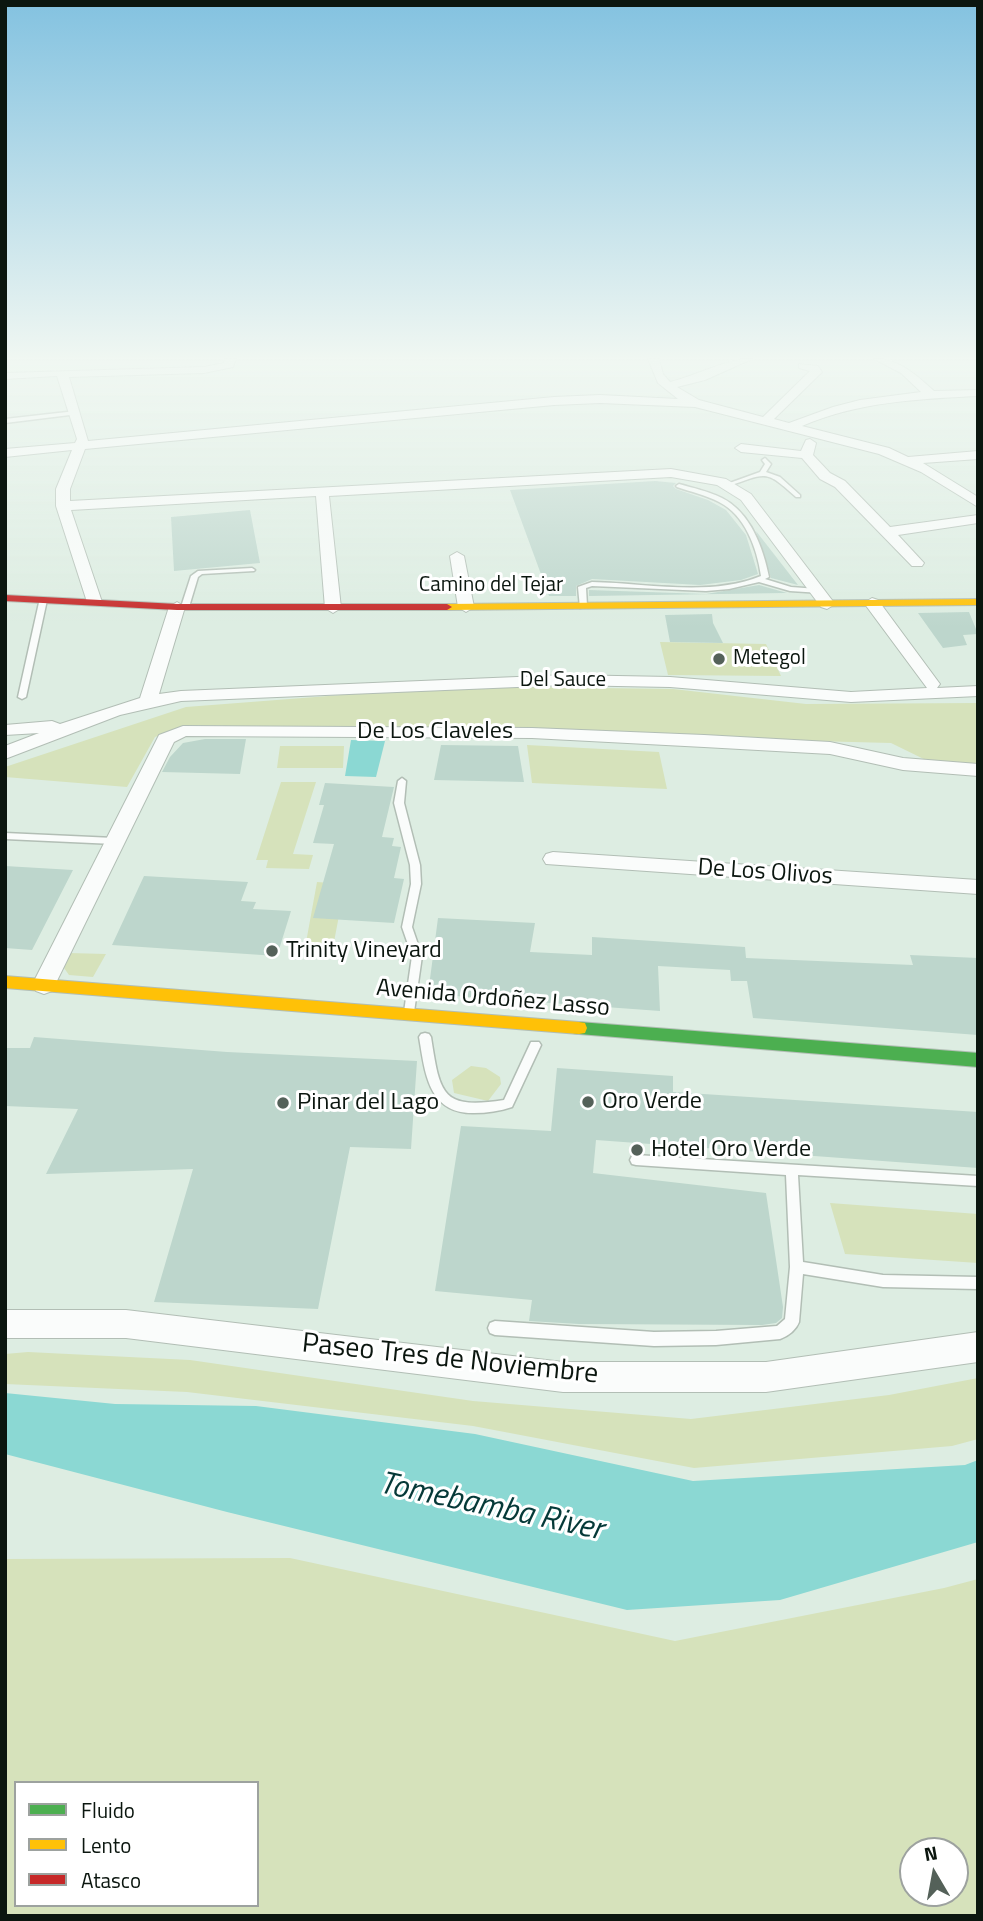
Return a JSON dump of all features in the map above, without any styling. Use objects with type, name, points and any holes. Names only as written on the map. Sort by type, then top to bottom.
[{"type":"street","points":[[5,453],[52,449]]},
{"type":"street","points":[[80,449],[63,489],[63,506],[94,602]]},
{"type":"street","points":[[784,449],[808,449],[825,476],[840,484],[917,563]]},
{"type":"street","points":[[875,449],[907,460],[939,476],[978,503]]},
{"type":"street","points":[[907,460],[978,455]]},
{"type":"street","points":[[63,506],[671,473],[721,482],[746,497],[823,597]]},
{"type":"street","points":[[322,491],[333,608]]},
{"type":"street","points":[[888,532],[978,519]]},
{"type":"street","points":[[457,556],[466,607]]},
{"type":"street","name":"Camino del Tejar","points":[[5,598],[181,607],[333,608],[583,606],[823,597],[872,603],[978,602]]},
{"type":"street","points":[[872,603],[931,684]]},
{"type":"street","points":[[148,700],[181,607]]},
{"type":"street","name":"Del Sauce","points":[[5,753],[76,724],[148,700],[181,696],[565,680],[670,682],[851,697],[978,691]]},
{"type":"street","points":[[5,730],[76,724]]},
{"type":"street","name":"De Los Claveles","points":[[44,985],[166,739],[183,731],[532,733],[691,740],[830,748],[903,764],[940,769],[978,769]]},
{"type":"street","name":"De Los Olivos","points":[[553,859],[978,887]]},
{"type":"street","name":"Avenida Ordoñez Lasso","points":[[5,982],[978,1060]]},
{"type":"street","name":"Paseo Tres de Noviembre","points":[[5,1324],[126,1324],[563,1377],[766,1377],[978,1347]]},
{"type":"lane","points":[[762,473],[768,464],[765,460]]},
{"type":"lane","points":[[727,485],[762,473],[778,478],[798,496]]},
{"type":"lane","points":[[583,606],[582,587],[592,584],[740,586],[765,576],[763,560],[749,530],[732,507],[716,498],[679,486]]},
{"type":"lane","points":[[181,607],[195,576],[200,572],[252,570]]},
{"type":"lane","points":[[760,580],[823,597]]},
{"type":"lane","points":[[22,697],[43,600]]},
{"type":"lane","points":[[402,781],[399,803],[415,865],[416,884],[407,927],[417,956],[409,1015]]},
{"type":"lane","points":[[5,836],[114,841]]},
{"type":"lane","points":[[424,1037],[431,1076],[437,1092],[447,1103],[473,1108],[508,1104],[535,1045]]},
{"type":"lane","points":[[636,1160],[978,1181]]},
{"type":"lane","points":[[495,1328],[654,1339],[716,1338],[780,1332],[792,1322],[797,1267],[792,1170]]},
{"type":"lane","points":[[797,1267],[883,1281],[978,1283]]},
{"type":"green space","name":"Metegol","points":[[660,642],[766,644],[781,676],[668,675]]},
{"type":"green space","points":[[522,687],[673,689],[806,704],[978,703],[978,766],[936,765],[891,743],[188,725],[155,737],[127,787],[5,777],[5,767],[186,707],[380,692]]},
{"type":"green space","points":[[527,745],[659,752],[667,789],[532,783]]},
{"type":"green space","points":[[280,746],[344,746],[343,768],[277,768]]},
{"type":"green space","points":[[281,782],[316,782],[293,854],[313,855],[309,869],[266,868],[268,860],[256,860]]},
{"type":"green space","points":[[317,882],[345,884],[333,947],[305,948]]},
{"type":"green space","points":[[69,953],[106,954],[93,977],[69,975],[64,968]]},
{"type":"green space","points":[[471,1066],[486,1068],[500,1077],[501,1084],[488,1101],[454,1093],[452,1080]]},
{"type":"green space","points":[[830,1203],[978,1214],[978,1263],[845,1254]]},
{"type":"green space","points":[[28,1352],[190,1360],[473,1401],[691,1419],[889,1395],[978,1378],[978,1439],[952,1446],[694,1468],[473,1426],[187,1392],[5,1384],[5,1354]]},
{"type":"green space","points":[[290,1558],[675,1641],[978,1579],[978,1916],[5,1916],[5,1559]]},
{"type":"water","points":[[351,740],[385,741],[376,777],[345,776]]},
{"type":"water","name":"Tomebamba River","points":[[5,1393],[115,1404],[256,1406],[475,1434],[693,1481],[965,1465],[978,1460],[978,1542],[780,1600],[627,1610],[227,1512],[5,1454]]},
{"type":"building","points":[[655,481],[676,483],[673,486],[676,489],[708,500],[726,510],[746,535],[758,574],[741,580],[700,585],[592,579],[576,586],[576,596],[549,596],[510,490]]},
{"type":"building","points":[[250,510],[260,563],[174,571],[171,517]]},
{"type":"building","points":[[756,531],[798,585],[771,578]]},
{"type":"building","points":[[759,585],[787,593],[589,596],[589,590],[706,594]]},
{"type":"building","points":[[969,612],[978,634],[963,635],[967,645],[943,648],[918,613]]},
{"type":"building","points":[[712,614],[713,623],[723,643],[670,642],[665,615]]},
{"type":"building","points":[[205,739],[246,739],[240,774],[162,772],[170,757],[183,743]]},
{"type":"building","points":[[441,745],[518,746],[524,782],[434,780]]},
{"type":"building","points":[[325,783],[394,787],[382,837],[394,838],[392,846],[401,847],[394,878],[404,879],[394,923],[313,918],[334,844],[313,843],[324,805],[319,805]]},
{"type":"building","points":[[5,866],[73,870],[32,950],[5,948]]},
{"type":"building","points":[[144,876],[248,882],[241,901],[256,902],[253,909],[291,911],[277,956],[112,945]]},
{"type":"building","points":[[438,918],[535,923],[530,952],[592,955],[592,937],[745,947],[746,958],[913,965],[910,955],[978,958],[978,1035],[753,1018],[747,981],[731,981],[730,970],[658,966],[660,1011],[428,994]]},
{"type":"building","points":[[34,1037],[227,1052],[417,1061],[411,1149],[350,1147],[318,1309],[154,1302],[193,1169],[46,1174],[78,1109],[5,1106],[5,1048],[30,1048]]},
{"type":"building","points":[[557,1068],[673,1076],[673,1092],[978,1112],[978,1168],[596,1140],[593,1173],[766,1193],[783,1307],[782,1318],[776,1323],[762,1325],[579,1324],[529,1321],[532,1300],[435,1291],[461,1126],[551,1131]]},
{"type":"traffic: fast","points":[[579,1028],[978,1060]]},
{"type":"traffic: slow","points":[[447,607],[978,602]]},
{"type":"traffic: slow","points":[[5,982],[579,1028]]},
{"type":"traffic: jam","points":[[5,598],[177,607],[447,607]]},
{"type":"place","name":"Metegol","points":[[719,659]]},
{"type":"place","name":"Trinity Vineyard","points":[[272,951]]},
{"type":"place","name":"Oro Verde","points":[[588,1102]]},
{"type":"place","name":"Pinar del Lago","points":[[283,1103]]},
{"type":"place","name":"Hotel Oro Verde","points":[[637,1150]]}]
